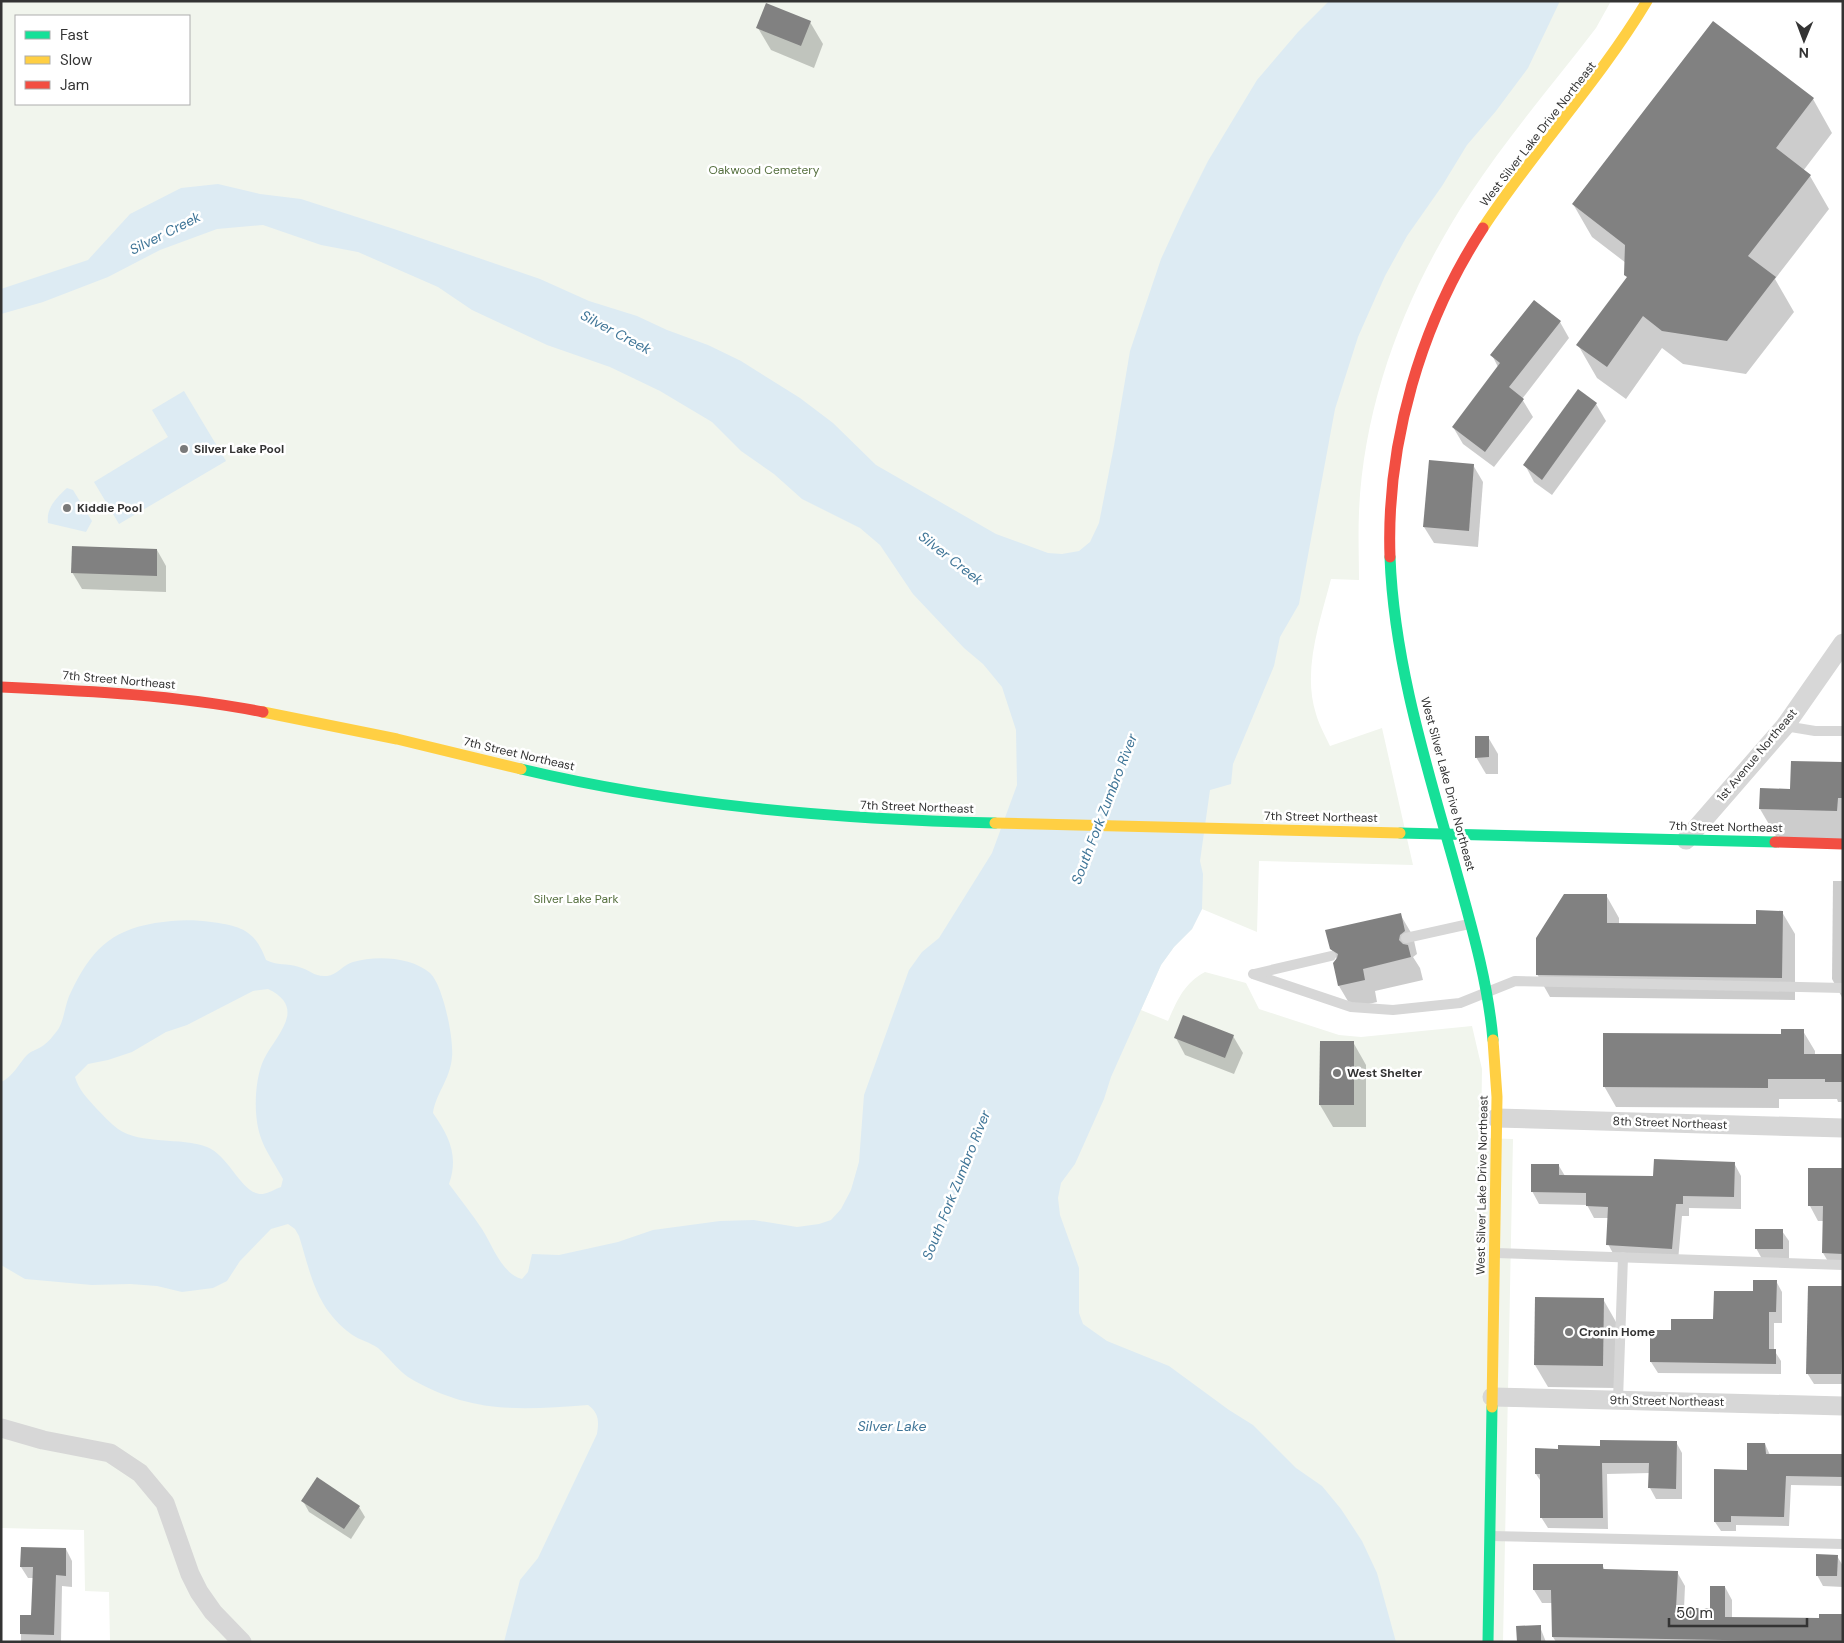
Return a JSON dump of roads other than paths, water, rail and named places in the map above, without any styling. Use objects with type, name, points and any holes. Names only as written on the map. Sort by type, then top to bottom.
[{"type":"main road","name":"West Silver Lake Drive Northeast","points":[[1488,1642],[1495,1253],[1496,1060],[1487,994],[1471,923],[1408,686],[1396,625],[1390,548],[1391,505],[1404,421],[1423,354],[1444,300],[1466,255],[1511,187],[1615,56],[1647,1]]},
{"type":"main road","name":"7th Street Northeast","points":[[1,687],[116,693],[225,705],[397,739],[567,780],[701,804],[796,814],[983,823],[1843,844]]},
{"type":"street","name":"1st Avenue Northeast","points":[[1686,840],[1785,726],[1843,644]]},
{"type":"street","name":"8th Street Northeast","points":[[1496,1118],[1843,1128]]},
{"type":"street","name":"9th Street Northeast","points":[[1492,1397],[1843,1406]]},
{"type":"street","points":[[1,1428],[36,1439],[110,1453],[140,1473],[165,1503],[190,1574],[199,1592],[213,1612],[242,1642]]},
{"type":"lane","points":[[1785,726],[1816,731],[1843,731]]},
{"type":"lane","points":[[1406,938],[1471,923]]},
{"type":"lane","points":[[1331,956],[1253,974],[1351,1007],[1393,1010],[1445,1006],[1487,994],[1515,981],[1843,988]]},
{"type":"lane","points":[[1495,1253],[1843,1265]]},
{"type":"lane","points":[[1618,1400],[1623,1257]]},
{"type":"lane","points":[[1489,1536],[1843,1544]]},
{"type":"water","name":"Silver Lake","points":[[1329,1],[1560,1],[1528,68],[1496,111],[1467,145],[1442,186],[1407,236],[1385,276],[1358,337],[1335,409],[1299,604],[1280,637],[1274,666],[1233,764],[1231,784],[1210,790],[1200,861],[1203,874],[1202,909],[1192,929],[1174,947],[1161,965],[1075,1164],[1061,1183],[1058,1198],[1060,1215],[1079,1268],[1079,1313],[1083,1324],[1107,1341],[1169,1366],[1229,1410],[1253,1425],[1296,1468],[1322,1486],[1341,1509],[1362,1541],[1377,1573],[1396,1642],[504,1642],[520,1580],[538,1558],[597,1434],[597,1418],[592,1408],[588,1405],[539,1408],[495,1407],[453,1398],[408,1377],[378,1348],[351,1334],[330,1313],[316,1290],[299,1236],[295,1229],[288,1224],[271,1229],[240,1261],[227,1281],[213,1288],[182,1292],[157,1286],[130,1284],[92,1285],[25,1279],[1,1265],[1,1082],[12,1073],[27,1055],[43,1046],[59,1028],[69,996],[78,978],[94,954],[113,938],[125,931],[162,922],[190,920],[231,925],[246,931],[252,936],[262,950],[266,960],[299,967],[319,975],[331,975],[353,962],[383,958],[414,964],[430,973],[435,979],[447,1013],[452,1049],[451,1065],[433,1113],[448,1138],[453,1155],[452,1174],[449,1184],[482,1229],[503,1265],[515,1276],[522,1279],[528,1272],[532,1254],[559,1255],[618,1242],[653,1230],[720,1221],[754,1220],[797,1227],[831,1220],[841,1209],[851,1190],[859,1162],[864,1095],[909,970],[922,952],[939,938],[992,853],[1017,785],[1016,730],[1002,687],[983,664],[964,648],[913,594],[880,545],[860,528],[802,499],[774,474],[741,451],[712,422],[660,391],[610,367],[547,345],[472,310],[438,287],[358,252],[321,245],[263,225],[217,229],[160,250],[108,277],[43,302],[1,314],[1,289],[88,260],[130,214],[181,188],[218,184],[260,194],[301,199],[540,279],[589,301],[637,316],[667,330],[708,345],[741,361],[800,398],[833,423],[876,465],[996,534],[1048,553],[1062,554],[1079,551],[1090,542],[1099,523],[1130,351],[1161,259],[1208,161],[1257,80],[1298,32]],"holes":[[[268,989],[280,996],[286,1005],[286,1022],[264,1059],[258,1078],[256,1099],[259,1132],[269,1155],[283,1179],[281,1187],[270,1192],[263,1194],[249,1189],[222,1158],[207,1147],[185,1142],[138,1137],[118,1129],[89,1101],[77,1082],[75,1077],[88,1064],[132,1052],[166,1032],[187,1025],[253,991]]]},
{"type":"water","name":"Silver Lake Pool","points":[[184,391],[226,461],[119,524],[94,482],[168,437],[152,410]]},
{"type":"water","name":"Kiddie Pool","points":[[67,488],[73,490],[92,521],[86,532],[48,523],[50,508]]},
{"type":"place","name":"Silver Lake Pool","points":[[184,449]]},
{"type":"place","name":"Kiddie Pool","points":[[67,508]]},
{"type":"place","name":"West Shelter","points":[[1337,1073]]},
{"type":"place","name":"Cronin Home","points":[[1569,1332]]},
{"type":"park label","name":"Oakwood Cemetery","points":[[764,170]]},
{"type":"park label","name":"Silver Lake Park","points":[[576,899]]},
{"type":"water label","name":"Silver Creek","points":[[165,233]]},
{"type":"water label","name":"Silver Creek","points":[[616,332]]},
{"type":"water label","name":"Silver Creek","points":[[951,558]]},
{"type":"water label","name":"South Fork Zumbro River","points":[[1104,809]]},
{"type":"water label","name":"South Fork Zumbro River","points":[[956,1185]]}]
